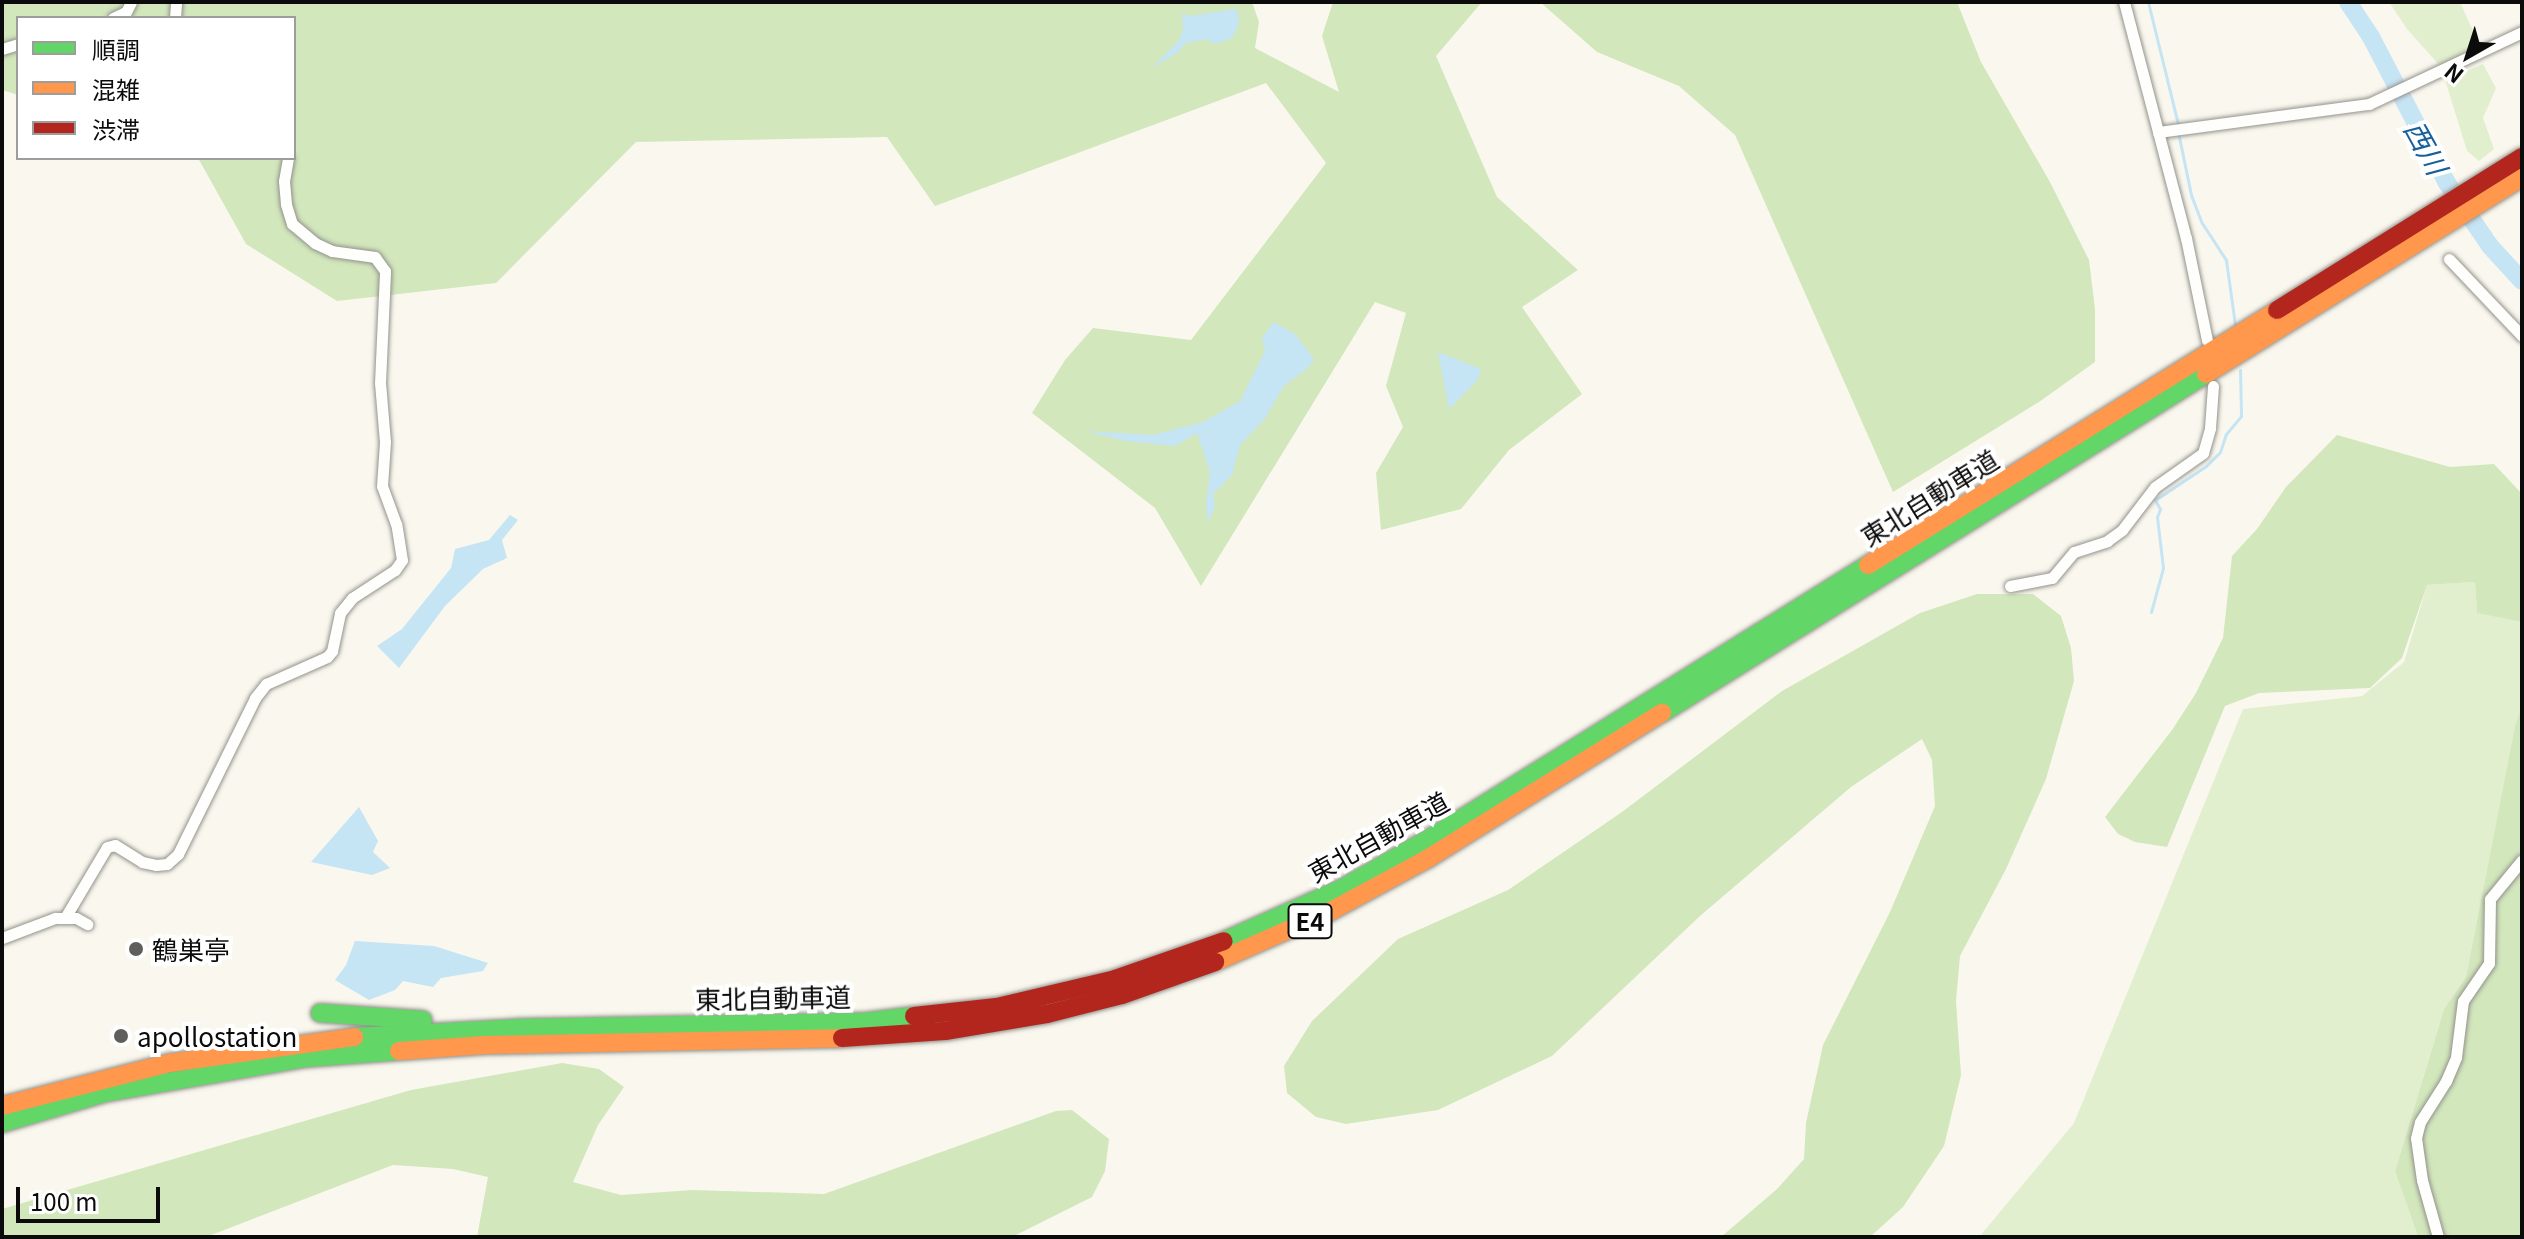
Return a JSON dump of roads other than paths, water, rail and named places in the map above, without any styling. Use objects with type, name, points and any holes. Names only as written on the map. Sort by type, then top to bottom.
[{"type":"highway","name":"東北自動車道","points":[[2485,191],[2522,157]]},
{"type":"highway","name":"東北自動車道","points":[[2,1106],[170,1063],[321,1039],[636,1025],[865,1022],[997,1007],[1115,979],[1274,921],[1341,889],[1476,811],[2443,216],[2485,191],[2522,177]]},
{"type":"highway","name":"東北自動車道","points":[[2,1123],[104,1093],[304,1058],[407,1049],[841,1039],[945,1031],[1032,1017],[1111,997],[1221,960],[1329,912],[1439,852],[2443,216]]},
{"type":"highway","points":[[320,1013],[419,1020],[560,1017],[636,1025]]},
{"type":"highway","points":[[2,1135],[173,1079]]},
{"type":"street","points":[[117,16],[126,12],[131,2]]},
{"type":"street","points":[[2124,2],[2186,238],[2207,340]]},
{"type":"street","points":[[2158,132],[2369,104],[2522,32]]},
{"type":"street","points":[[66,916],[107,847],[115,845],[142,862],[156,865],[167,864],[178,854],[255,698],[266,684],[327,657],[332,651],[340,613],[352,598],[395,570],[402,560],[396,524],[382,486],[385,442],[380,383],[385,271],[375,257],[332,251],[315,243],[292,224],[284,181],[288,160]]},
{"type":"street","points":[[2449,259],[2522,336]]},
{"type":"street","points":[[2010,586],[2052,578],[2074,552],[2107,541],[2122,530],[2155,487],[2203,453],[2210,428],[2213,386]]},
{"type":"street","points":[[2438,1237],[2422,1180],[2416,1138],[2420,1122],[2446,1081],[2456,1057],[2463,1001],[2489,963],[2490,899],[2522,860]]},
{"type":"street","points":[[2,938],[40,921],[66,916],[87,924]]},
{"type":"water","points":[[1237,9],[1239,24],[1232,38],[1215,44],[1207,39],[1186,43],[1178,52],[1152,68],[1179,40],[1183,30],[1182,14],[1190,16]]},
{"type":"water","points":[[1274,322],[1295,334],[1314,359],[1308,368],[1284,386],[1264,420],[1240,445],[1232,475],[1213,494],[1215,507],[1208,523],[1206,504],[1210,472],[1197,433],[1175,446],[1126,441],[1085,431],[1153,435],[1203,422],[1240,401],[1265,351],[1262,337]]},
{"type":"water","points":[[1438,352],[1481,369],[1477,381],[1449,409]]},
{"type":"water","points":[[510,515],[518,520],[502,540],[507,558],[483,569],[445,606],[399,668],[377,646],[402,629],[451,568],[455,549],[489,540]]},
{"type":"water","points":[[359,807],[378,841],[373,852],[390,868],[372,875],[311,862]]},
{"type":"water","points":[[355,941],[434,946],[488,963],[483,971],[441,978],[433,987],[403,981],[395,990],[369,1000],[335,980],[346,965]]},
{"type":"waterway","points":[[2148,2],[2178,124]]},
{"type":"waterway","name":"西川","points":[[2348,2],[2371,37],[2447,183],[2490,246],[2522,281]]},
{"type":"waterway","points":[[2178,132],[2191,195],[2202,223],[2226,260],[2235,325]]},
{"type":"waterway","points":[[2151,612],[2163,568],[2157,517],[2160,509],[2155,500],[2206,466],[2220,452],[2226,434],[2241,416],[2240,370]]},
{"type":"place","name":"鶴巣亭","points":[[136,949]]},
{"type":"place","name":"apollostation","points":[[121,1036]]}]
